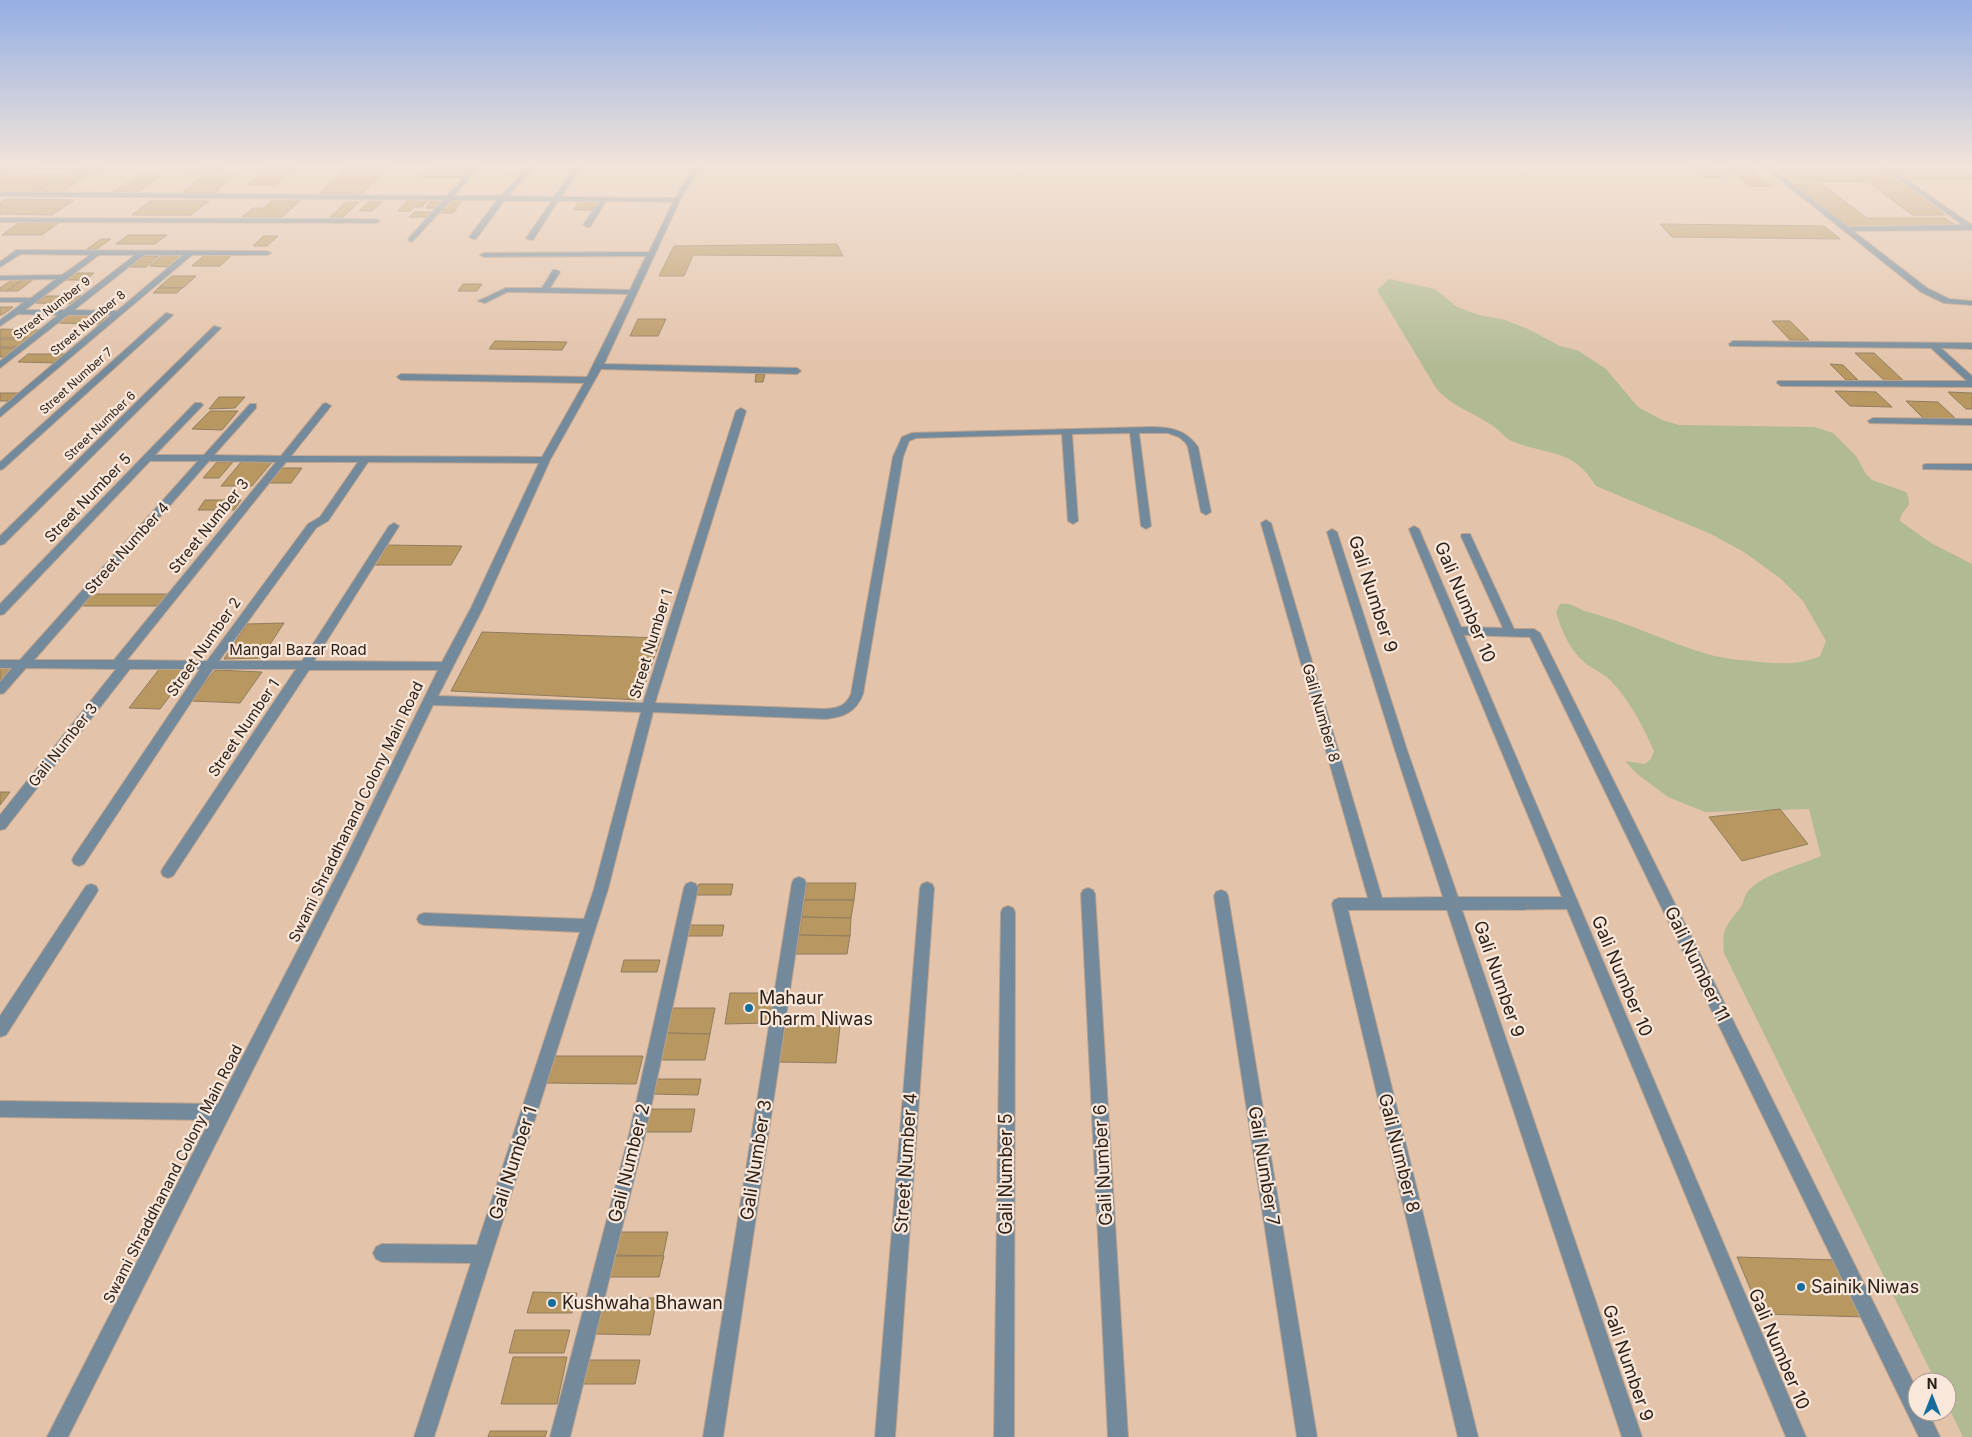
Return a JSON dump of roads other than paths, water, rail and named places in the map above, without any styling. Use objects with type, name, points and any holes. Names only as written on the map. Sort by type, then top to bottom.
[{"type":"street","points":[[412,240],[417,234]]},
{"type":"street","points":[[530,238],[533,234]]},
{"type":"street","name":"Swami Shraddhanand Colony Main Road","points":[[57,1437],[349,865],[446,666],[477,608],[545,460],[598,366],[662,234]]},
{"type":"street","points":[[1852,234],[1935,297],[1947,301],[1972,303]]},
{"type":"street","points":[[0,265],[18,252],[267,253]]},
{"type":"street","points":[[0,324],[98,252]]},
{"type":"street","name":"Street Number 9","points":[[0,365],[143,252]]},
{"type":"street","name":"Street Number 8","points":[[0,414],[192,252]]},
{"type":"street","points":[[484,255],[652,254]]},
{"type":"street","points":[[545,290],[556,272]]},
{"type":"street","points":[[0,278],[64,277]]},
{"type":"street","points":[[482,301],[506,290],[634,292]]},
{"type":"street","points":[[0,300],[32,300]]},
{"type":"street","points":[[16,312],[118,314]]},
{"type":"street","name":"Street Number 7","points":[[0,467],[169,314]]},
{"type":"street","name":"Street Number 6","points":[[0,542],[218,328]]},
{"type":"street","points":[[1733,344],[1972,346]]},
{"type":"street","points":[[1932,345],[1972,383]]},
{"type":"street","points":[[598,366],[797,371]]},
{"type":"street","points":[[401,377],[590,380]]},
{"type":"street","points":[[1781,383],[1972,383]]},
{"type":"street","name":"Street Number 5","points":[[0,611],[198,405]]},
{"type":"street","name":"Street Number 4","points":[[0,690],[253,406]]},
{"type":"street","name":"Street Number 3","points":[[121,665],[282,459],[326,406]]},
{"type":"street","name":"Street Number 1","points":[[601,889],[648,707],[741,411]]},
{"type":"street","points":[[1873,421],[1972,422]]},
{"type":"street","points":[[1134,430],[1146,526]]},
{"type":"street","points":[[430,700],[826,714],[848,710],[854,704],[857,694],[898,457],[905,439],[915,435],[1169,430],[1189,438],[1193,447],[1206,512]]},
{"type":"street","points":[[1067,432],[1073,521]]},
{"type":"street","points":[[148,458],[545,460]]},
{"type":"street","name":"Street Number 2","points":[[79,860],[210,666],[312,526],[324,519],[364,460]]},
{"type":"street","points":[[1926,466],[1972,467]]},
{"type":"street","name":"Gali Number 8","points":[[1266,523],[1377,904]]},
{"type":"street","name":"Street Number 1","points":[[168,872],[305,666],[394,526]]},
{"type":"street","name":"Gali Number 10","points":[[1414,529],[1796,1437]]},
{"type":"street","name":"Gali Number 9","points":[[1332,532],[1401,750],[1632,1437]]},
{"type":"street","points":[[1457,632],[1510,632],[1466,536]]},
{"type":"street","name":"Gali Number 11","points":[[1510,632],[1534,633],[1907,1391]]},
{"type":"street","name":"Mangal Bazar Road","points":[[0,664],[446,666]]},
{"type":"street","name":"Gali Number 3","points":[[0,825],[121,665]]},
{"type":"street","name":"Gali Number 3","points":[[713,1437],[799,883]]},
{"type":"street","name":"Gali Number 2","points":[[560,1437],[636,1135],[691,888]]},
{"type":"street","name":"Street Number 4","points":[[885,1437],[927,888]]},
{"type":"street","name":"Gali Number 1","points":[[424,1437],[601,889]]},
{"type":"street","points":[[0,1030],[91,890]]},
{"type":"street","name":"Gali Number 6","points":[[1088,894],[1118,1437]]},
{"type":"street","name":"Gali Number 7","points":[[1221,896],[1307,1437]]},
{"type":"street","name":"Gali Number 8","points":[[1468,1437],[1340,904],[1571,903]]},
{"type":"street","name":"Gali Number 5","points":[[1004,1437],[1008,912]]},
{"type":"street","points":[[424,920],[589,926]]},
{"type":"street","points":[[0,1109],[222,1112]]},
{"type":"street","points":[[382,1253],[483,1254]]},
{"type":"street","name":"Gali Number 11","points":[[1922,1422],[1930,1437]]},
{"type":"place","name":"Mahaur Dharm Niwas","points":[[749,1008]]},
{"type":"place","name":"Sainik Niwas","points":[[1801,1287]]},
{"type":"place","name":"Kushwaha Bhawan","points":[[552,1303]]}]
